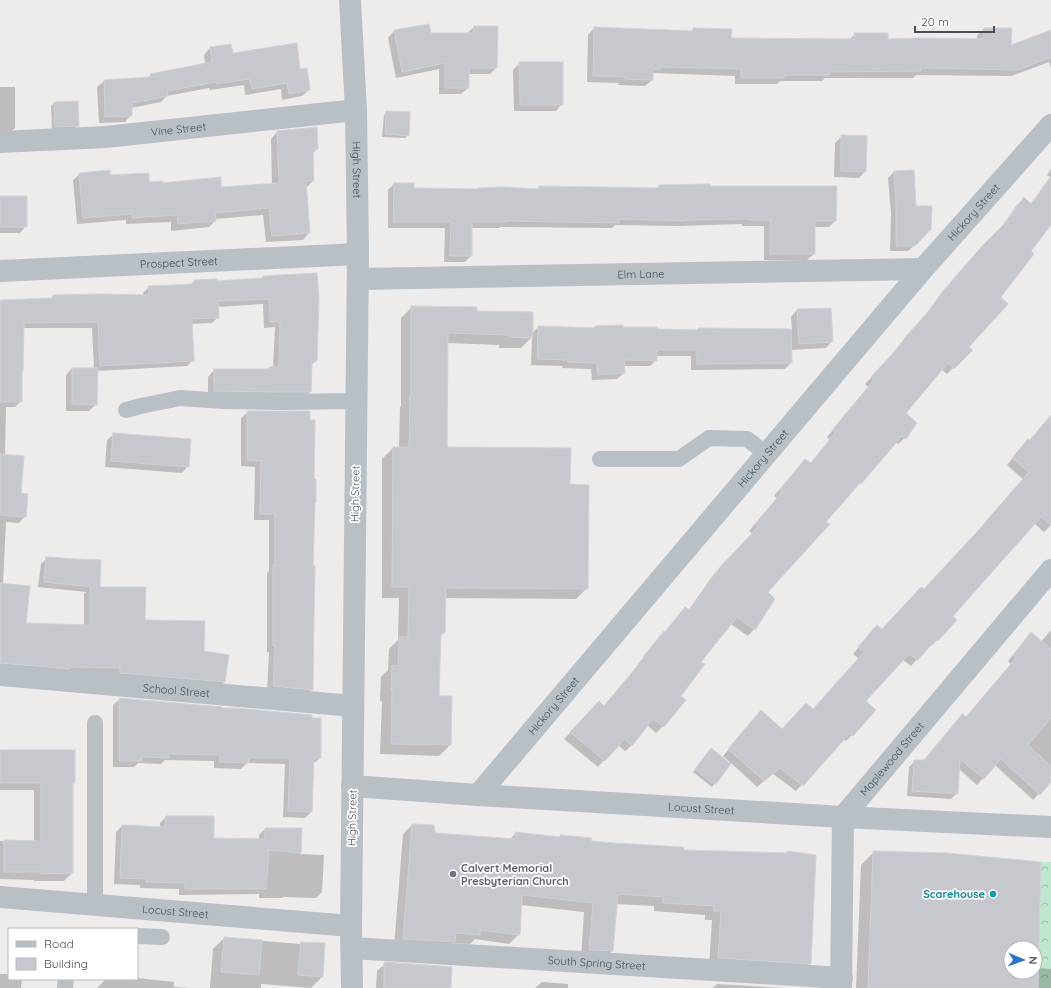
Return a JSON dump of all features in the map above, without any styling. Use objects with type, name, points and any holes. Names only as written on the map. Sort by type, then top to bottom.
[{"type":"street","name":"High Street","points":[[350,0],[356,110],[358,254],[352,786],[352,988]]},
{"type":"street","name":"Vine Street","points":[[0,142],[106,137],[356,110]]},
{"type":"street","name":"Hickory Street","points":[[478,795],[923,269],[1051,125]]},
{"type":"street","name":"Prospect Street","points":[[0,271],[358,254]]},
{"type":"street","name":"Elm Lane","points":[[358,279],[923,269]]},
{"type":"street","name":"Maplewood Street","points":[[843,817],[1051,570]]},
{"type":"street","name":"School Street","points":[[0,675],[353,706]]},
{"type":"street","name":"Locust Street","points":[[352,786],[843,817],[1051,827]]},
{"type":"street","points":[[841,983],[843,817]]},
{"type":"street","name":"Locust Street","points":[[0,897],[351,926]]},
{"type":"street","name":"South Spring Street","points":[[352,948],[841,983]]},
{"type":"lane","points":[[126,410],[180,398],[224,402],[356,401]]},
{"type":"lane","points":[[600,459],[679,459],[709,438],[747,439],[766,454]]},
{"type":"lane","points":[[95,723],[95,905]]},
{"type":"lane","points":[[138,936],[162,937]]},
{"type":"green space","points":[[1041,862],[1051,862],[1051,988],[1038,988],[1038,980],[1043,980],[1043,940],[1039,940]]},
{"type":"building","points":[[429,24],[431,33],[473,33],[474,26],[498,26],[497,68],[469,68],[469,88],[445,88],[445,63],[402,72],[394,30]]},
{"type":"building","points":[[594,27],[693,31],[693,28],[732,29],[731,38],[854,39],[854,33],[888,33],[888,39],[983,39],[984,28],[1012,28],[1011,45],[1051,30],[1051,57],[1018,70],[921,68],[921,71],[829,72],[829,75],[784,75],[784,78],[741,78],[741,69],[660,67],[660,69],[653,69],[653,80],[625,79],[625,77],[593,76]]},
{"type":"building","points":[[297,43],[300,69],[307,68],[310,90],[289,94],[287,83],[252,89],[250,79],[216,84],[216,82],[167,91],[168,96],[132,103],[132,116],[105,117],[104,80],[151,77],[150,74],[212,62],[210,47],[231,44],[233,53]]},
{"type":"building","points":[[519,62],[563,62],[563,105],[520,105]]},
{"type":"building","points":[[78,101],[79,126],[55,127],[54,102]]},
{"type":"building","points":[[386,111],[410,112],[409,136],[385,134]]},
{"type":"building","points":[[317,127],[318,149],[313,149],[314,181],[306,181],[310,233],[272,236],[269,208],[215,213],[216,221],[178,224],[177,215],[132,218],[132,214],[83,218],[79,173],[110,170],[110,175],[149,173],[149,182],[163,181],[163,183],[221,177],[221,187],[279,183],[277,131]]},
{"type":"building","points":[[841,135],[867,136],[866,172],[841,171]]},
{"type":"building","points":[[914,170],[916,206],[932,206],[931,229],[915,246],[896,246],[894,171]]},
{"type":"building","points":[[1051,177],[1051,225],[1031,251],[1034,254],[1001,297],[1008,304],[969,347],[973,350],[954,369],[948,363],[906,413],[917,423],[906,439],[902,436],[826,522],[830,524],[768,592],[775,599],[755,630],[737,617],[701,662],[705,664],[681,696],[686,700],[664,727],[653,719],[632,746],[625,739],[605,761],[570,732],[599,701],[604,706],[685,607],[690,610],[721,566],[758,527],[755,524],[782,492],[780,490],[805,459],[811,463],[835,433],[833,429],[874,380],[871,377],[928,312],[943,291],[983,245],[1004,224],[1024,197],[1031,204]]},
{"type":"building","points":[[394,183],[414,183],[414,188],[478,189],[502,187],[539,189],[539,186],[659,188],[659,185],[710,184],[710,186],[837,186],[836,221],[815,221],[815,254],[770,254],[770,220],[748,219],[686,221],[619,219],[619,223],[506,221],[472,222],[472,256],[450,256],[451,222],[393,222]]},
{"type":"building","points":[[0,196],[27,196],[27,227],[0,227]]},
{"type":"building","points":[[317,273],[319,299],[317,361],[312,361],[311,392],[214,391],[214,369],[269,369],[269,367],[279,367],[280,322],[270,322],[269,299],[218,301],[219,318],[192,319],[194,361],[100,366],[98,322],[24,323],[22,402],[0,402],[0,300],[53,298],[53,295],[149,295],[148,286],[194,284],[194,280],[217,279],[217,281],[263,278],[263,276]]},
{"type":"building","points":[[411,306],[477,307],[477,311],[533,312],[533,338],[509,337],[509,335],[448,333],[447,447],[571,448],[570,484],[589,485],[588,589],[446,588],[445,633],[441,633],[439,696],[452,696],[451,745],[391,744],[392,665],[398,666],[399,637],[408,637],[409,587],[392,587],[393,447],[409,447],[411,395]]},
{"type":"building","points":[[831,308],[833,342],[799,344],[797,309]]},
{"type":"building","points":[[623,325],[623,327],[657,327],[657,329],[698,330],[698,328],[791,329],[792,363],[697,364],[697,350],[657,350],[657,361],[624,360],[625,373],[598,375],[597,363],[537,359],[538,326],[595,328],[595,326]]},
{"type":"building","points":[[72,368],[98,368],[97,405],[72,404]]},
{"type":"building","points":[[247,411],[310,411],[310,420],[315,420],[314,479],[316,479],[316,502],[313,566],[315,566],[313,690],[273,686],[275,646],[273,646],[273,565],[275,565],[275,514],[260,514],[261,461],[247,460]]},
{"type":"building","points":[[1051,415],[1051,526],[1041,517],[953,616],[957,620],[938,641],[936,639],[918,660],[909,654],[866,701],[876,710],[853,736],[850,733],[803,786],[780,768],[764,781],[728,749],[761,710],[782,729],[806,703],[813,709],[864,652],[858,647],[877,625],[882,629],[921,587],[924,589],[987,521],[1029,472],[1012,458],[1028,439],[1030,440]]},
{"type":"building","points":[[113,433],[191,439],[189,467],[111,461]]},
{"type":"building","points":[[0,454],[24,456],[21,493],[28,494],[26,517],[0,515]]},
{"type":"building","points":[[46,557],[101,560],[100,587],[146,587],[145,620],[205,621],[204,651],[229,655],[225,682],[120,673],[120,668],[70,667],[70,669],[0,663],[0,583],[30,586],[26,623],[90,625],[90,587],[94,587],[44,582]]},
{"type":"building","points":[[1031,632],[1051,649],[1051,718],[1028,745],[1051,766],[1051,782],[1040,795],[1001,759],[984,779],[960,759],[958,794],[912,791],[914,760],[924,760],[963,713],[966,717],[1016,658],[1013,655]]},
{"type":"building","points":[[119,698],[312,715],[312,718],[321,718],[321,758],[314,758],[312,812],[288,811],[290,758],[249,758],[249,763],[220,762],[220,755],[169,754],[169,758],[142,757],[142,761],[119,761]]},
{"type":"building","points":[[711,748],[731,764],[715,785],[695,769]]},
{"type":"building","points":[[0,750],[75,750],[75,783],[73,783],[73,873],[41,874],[41,872],[4,872],[4,840],[41,841],[41,783],[0,783]]},
{"type":"building","points":[[166,816],[214,816],[214,838],[265,839],[265,828],[302,828],[301,853],[269,850],[266,889],[185,889],[185,883],[146,882],[146,879],[120,878],[122,825],[165,827]]},
{"type":"building","points":[[412,824],[434,825],[435,833],[515,839],[515,832],[560,837],[560,835],[592,838],[591,841],[613,843],[683,847],[684,850],[787,853],[787,851],[816,855],[811,964],[718,958],[721,911],[713,911],[714,906],[663,903],[663,897],[618,894],[613,951],[589,950],[593,903],[522,895],[520,935],[480,930],[480,935],[456,933],[455,942],[403,939]]},
{"type":"building","points":[[873,851],[947,853],[1041,862],[1039,940],[1003,940],[1003,980],[1038,980],[1038,988],[868,988]]},
{"type":"building","points":[[224,937],[262,940],[259,975],[221,972]]},
{"type":"building","points":[[301,942],[325,943],[323,977],[298,975]]},
{"type":"building","points":[[384,962],[452,967],[451,988],[384,988]]},
{"type":"place","name":"Calvert Memorial Presbyterian Church","points":[[453,874]]},
{"type":"place","name":"Scarehouse","points":[[993,894]]}]
